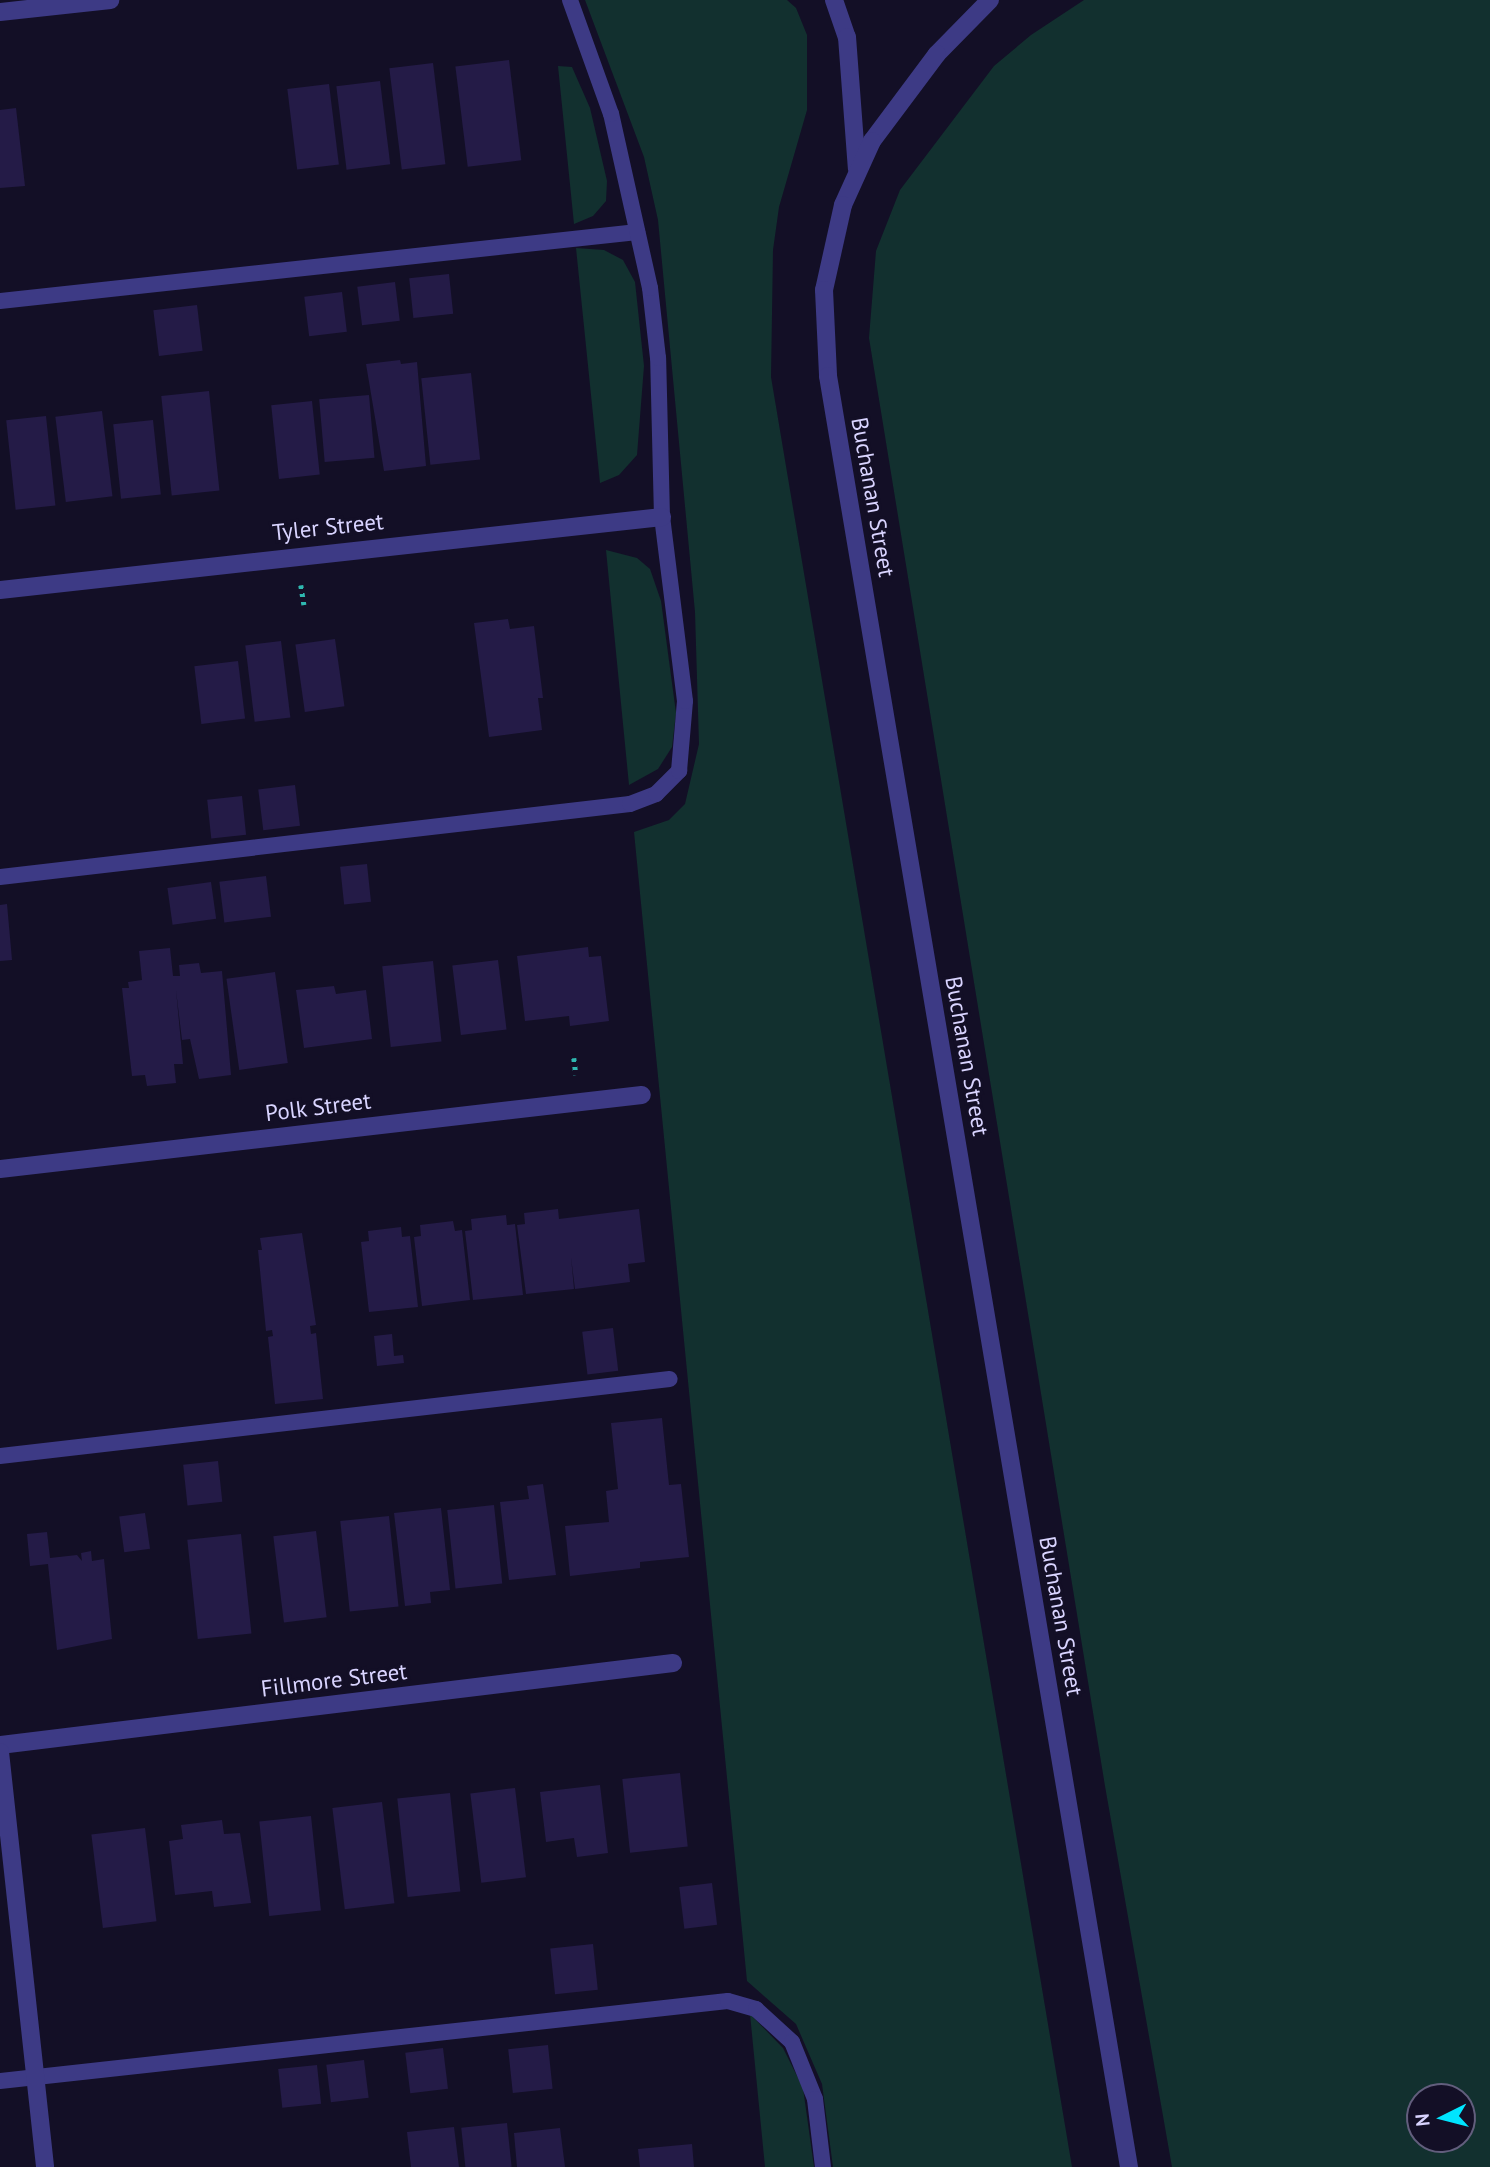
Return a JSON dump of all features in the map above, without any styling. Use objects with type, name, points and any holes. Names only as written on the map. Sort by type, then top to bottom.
[{"type":"street","points":[[0,12],[110,0]]},
{"type":"street","points":[[834,0],[847,37],[858,173]]},
{"type":"street","name":"Buchanan Street","points":[[990,0],[937,54],[872,141],[843,205],[824,290],[828,376],[1129,2167]]},
{"type":"street","name":"Tyler Street","points":[[0,590],[662,517]]},
{"type":"street","name":"Polk Street","points":[[0,1169],[642,1096]]},
{"type":"street","name":"Fillmore Street","points":[[0,1745],[673,1663]]},
{"type":"street","points":[[0,1752],[45,2167]]},
{"type":"lane","points":[[0,877],[630,804],[656,794],[679,771],[685,741],[685,701],[662,517],[658,358],[650,288],[611,114],[570,0]]},
{"type":"lane","points":[[0,301],[636,232]]},
{"type":"lane","points":[[0,1456],[670,1379]]},
{"type":"lane","points":[[0,2081],[729,2001],[756,2009],[792,2042],[816,2099],[823,2167]]},
{"type":"green space","points":[[585,0],[787,0],[796,8],[807,35],[807,110],[779,207],[773,250],[771,377],[1072,2167],[833,2167],[822,2084],[796,2024],[747,1981],[634,832],[669,820],[685,804],[699,744],[695,612],[658,220],[644,157]]},
{"type":"green space","points":[[1084,0],[1490,0],[1490,2167],[1172,2167],[1105,1786],[869,338],[876,251],[900,190],[994,66],[1031,35]]},
{"type":"green space","points":[[558,66],[572,67],[590,108],[607,181],[606,201],[593,216],[574,224]]},
{"type":"green space","points":[[576,248],[604,250],[623,260],[635,282],[644,366],[637,455],[619,475],[600,483]]},
{"type":"green space","points":[[606,550],[637,558],[650,569],[661,601],[676,713],[672,747],[658,769],[629,785]]},
{"type":"green space","points":[[750,2014],[783,2048],[803,2088],[814,2167],[765,2167]]},
{"type":"building","points":[[509,60],[521,160],[468,167],[455,67]]},
{"type":"building","points":[[433,63],[445,164],[402,170],[389,68]]},
{"type":"building","points":[[380,81],[390,164],[347,170],[336,86]]},
{"type":"building","points":[[329,84],[339,164],[297,170],[287,89]]},
{"type":"building","points":[[16,108],[25,186],[0,188],[0,110]]},
{"type":"building","points":[[449,274],[453,314],[413,318],[409,278]]},
{"type":"building","points":[[395,282],[400,321],[362,325],[357,287]]},
{"type":"building","points":[[342,292],[347,332],[309,336],[304,297]]},
{"type":"building","points":[[197,305],[203,351],[159,356],[153,310]]},
{"type":"building","points":[[400,360],[401,364],[417,362],[426,466],[384,471],[366,364]]},
{"type":"building","points":[[471,373],[480,460],[430,465],[421,378]]},
{"type":"building","points":[[209,391],[219,490],[172,495],[161,396]]},
{"type":"building","points":[[369,395],[374,458],[325,462],[319,399]]},
{"type":"building","points":[[312,401],[320,475],[279,479],[271,405]]},
{"type":"building","points":[[102,411],[112,496],[66,502],[55,417]]},
{"type":"building","points":[[46,416],[55,506],[16,510],[6,420]]},
{"type":"building","points":[[153,420],[161,495],[121,499],[113,424]]},
{"type":"building","points":[[508,619],[510,629],[534,626],[543,698],[538,698],[542,730],[489,737],[474,623]]},
{"type":"building","points":[[335,639],[344,706],[305,712],[295,645]]},
{"type":"building","points":[[281,641],[290,717],[255,722],[245,645]]},
{"type":"building","points":[[238,661],[245,719],[201,724],[194,666]]},
{"type":"building","points":[[295,785],[300,826],[263,830],[258,790]]},
{"type":"building","points":[[242,796],[246,835],[211,838],[207,800]]},
{"type":"building","points":[[367,864],[371,902],[344,905],[340,867]]},
{"type":"building","points":[[266,876],[271,917],[224,922],[219,882]]},
{"type":"building","points":[[211,882],[216,919],[173,925],[167,888]]},
{"type":"building","points":[[7,904],[12,960],[0,961],[0,905]]},
{"type":"building","points":[[588,947],[589,957],[601,956],[609,1021],[570,1026],[569,1016],[525,1021],[517,956]]},
{"type":"building","points":[[170,948],[173,976],[180,976],[179,965],[199,963],[201,973],[222,971],[231,1075],[199,1079],[190,1039],[182,1040],[176,990],[183,1064],[174,1064],[176,1083],[147,1086],[145,1075],[132,1076],[122,988],[129,988],[128,982],[142,980],[139,951]]},
{"type":"building","points":[[498,960],[507,1029],[461,1035],[452,966]]},
{"type":"building","points":[[433,961],[441,1042],[391,1047],[382,966]]},
{"type":"building","points":[[275,972],[288,1063],[239,1070],[226,979]]},
{"type":"building","points":[[334,986],[336,994],[366,990],[372,1039],[304,1048],[296,990]]},
{"type":"building","points":[[558,1209],[559,1219],[639,1209],[645,1262],[628,1264],[630,1282],[575,1289],[571,1257],[574,1289],[526,1294],[517,1225],[525,1224],[524,1213]]},
{"type":"building","points":[[506,1215],[507,1225],[515,1224],[523,1295],[473,1300],[465,1231],[472,1230],[471,1219]]},
{"type":"building","points":[[453,1221],[455,1231],[462,1230],[470,1300],[422,1306],[414,1237],[421,1236],[420,1225]]},
{"type":"building","points":[[401,1227],[402,1237],[410,1236],[418,1307],[369,1312],[361,1242],[369,1241],[368,1231]]},
{"type":"building","points":[[302,1233],[316,1325],[310,1326],[311,1334],[316,1333],[323,1399],[275,1404],[268,1337],[273,1336],[272,1330],[266,1331],[258,1250],[262,1250],[260,1238]]},
{"type":"building","points":[[613,1328],[618,1371],[587,1374],[582,1332]]},
{"type":"building","points":[[392,1334],[394,1356],[403,1355],[404,1363],[377,1366],[374,1336]]},
{"type":"building","points":[[662,1418],[669,1485],[681,1484],[689,1557],[640,1562],[640,1568],[570,1576],[565,1526],[609,1522],[606,1491],[618,1489],[611,1423]]},
{"type":"building","points":[[218,1461],[222,1502],[187,1505],[183,1465]]},
{"type":"building","points":[[543,1484],[556,1575],[509,1580],[500,1502],[529,1499],[527,1486]]},
{"type":"building","points":[[494,1505],[502,1584],[456,1588],[447,1510]]},
{"type":"building","points":[[441,1508],[450,1590],[430,1592],[431,1603],[405,1606],[394,1513]]},
{"type":"building","points":[[145,1513],[150,1549],[124,1552],[119,1517]]},
{"type":"building","points":[[389,1516],[399,1607],[350,1612],[340,1521]]},
{"type":"building","points":[[316,1531],[327,1617],[284,1623],[273,1536]]},
{"type":"building","points":[[47,1532],[50,1558],[77,1555],[82,1561],[81,1553],[91,1551],[92,1561],[104,1559],[112,1639],[57,1650],[48,1564],[30,1566],[27,1534]]},
{"type":"building","points":[[241,1534],[251,1633],[198,1639],[187,1540]]},
{"type":"building","points":[[680,1773],[688,1847],[630,1853],[622,1779]]},
{"type":"building","points":[[600,1785],[608,1853],[577,1857],[574,1838],[546,1842],[540,1792]]},
{"type":"building","points":[[515,1788],[526,1877],[481,1883],[470,1793]]},
{"type":"building","points":[[450,1793],[460,1891],[408,1897],[397,1799]]},
{"type":"building","points":[[382,1802],[394,1903],[345,1909],[332,1808]]},
{"type":"building","points":[[311,1816],[321,1910],[269,1916],[259,1821]]},
{"type":"building","points":[[222,1820],[224,1834],[240,1833],[251,1903],[214,1907],[212,1891],[175,1895],[169,1841],[183,1839],[181,1825]]},
{"type":"building","points":[[145,1828],[156,1921],[103,1928],[91,1835]]},
{"type":"building","points":[[712,1883],[717,1925],[684,1929],[679,1887]]},
{"type":"building","points":[[593,1944],[598,1990],[555,1994],[550,1948]]},
{"type":"building","points":[[548,2045],[553,2089],[513,2093],[508,2049]]},
{"type":"building","points":[[443,2048],[448,2089],[410,2093],[405,2053]]},
{"type":"building","points":[[364,2060],[369,2098],[331,2102],[326,2065]]},
{"type":"building","points":[[317,2065],[321,2104],[282,2108],[278,2069]]},
{"type":"building","points":[[507,2123],[512,2167],[465,2167],[461,2128]]},
{"type":"building","points":[[454,2127],[459,2167],[411,2167],[407,2132]]},
{"type":"building","points":[[560,2128],[565,2167],[517,2167],[514,2133]]},
{"type":"building","points":[[692,2144],[694,2167],[640,2167],[638,2149]]}]
